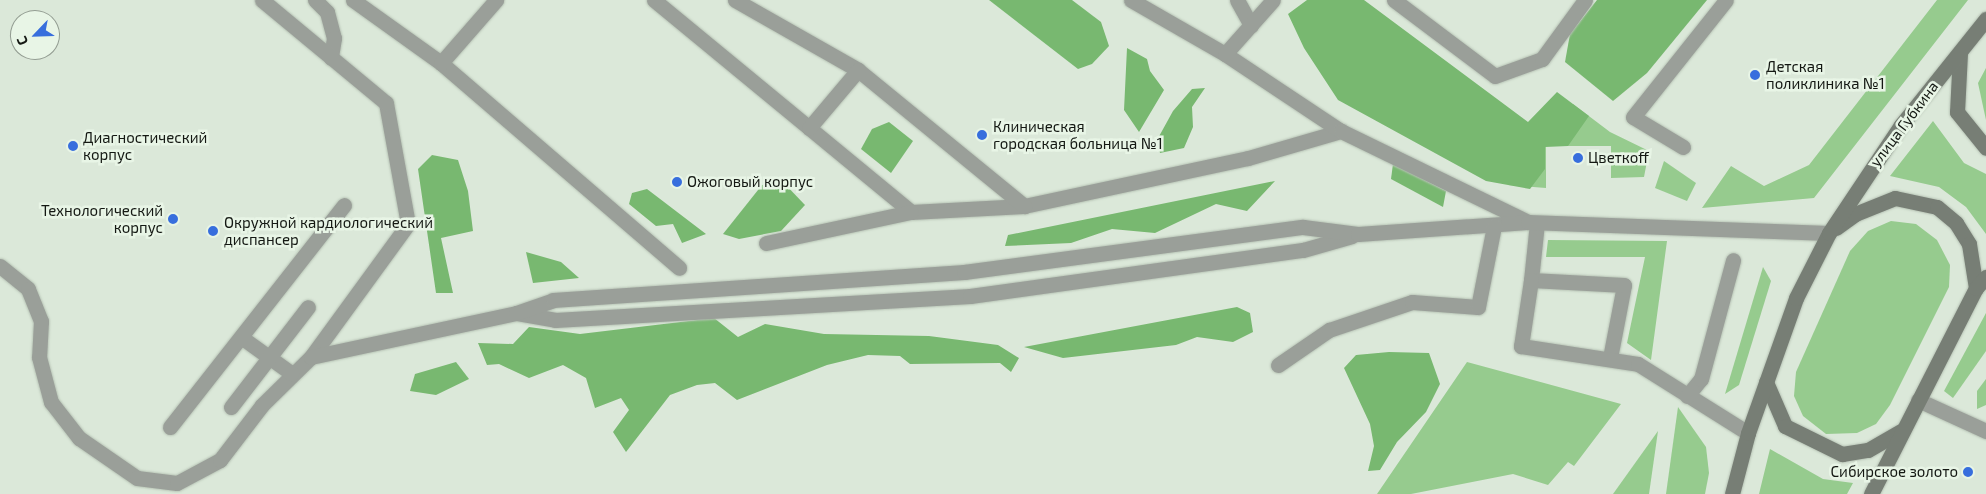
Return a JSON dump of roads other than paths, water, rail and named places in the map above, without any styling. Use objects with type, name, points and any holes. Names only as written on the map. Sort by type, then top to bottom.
[{"type":"main road","name":"улица Губкина","points":[[1732,494],[1748,433],[1796,298],[1829,233],[1901,125],[1986,20]]},
{"type":"main road","points":[[1960,52],[1957,112],[1986,148]]},
{"type":"main road","points":[[1829,233],[1874,205],[1895,198],[1918,200],[1937,207],[1956,223],[1970,244],[1981,282],[1900,431],[1871,494]]},
{"type":"main road","points":[[1766,382],[1784,426],[1842,454],[1868,450],[1900,431]]},
{"type":"lane","points":[[0,266],[28,290],[41,321],[39,356],[51,402],[79,438],[138,478],[177,483],[220,460],[290,373],[311,357],[408,224],[386,103],[262,0]]},
{"type":"lane","points":[[314,0],[328,12],[334,38],[332,58]]},
{"type":"lane","points":[[353,0],[441,63],[679,268]]},
{"type":"lane","points":[[441,63],[496,0]]},
{"type":"lane","points":[[654,0],[911,212]]},
{"type":"lane","points":[[735,0],[858,70],[1024,206]]},
{"type":"lane","points":[[1131,0],[1225,54],[1341,131],[1532,223]]},
{"type":"lane","points":[[1237,0],[1251,25]]},
{"type":"lane","points":[[1225,54],[1273,0]]},
{"type":"lane","points":[[1394,0],[1495,76],[1542,59],[1585,0]]},
{"type":"lane","points":[[1683,147],[1633,117],[1726,0]]},
{"type":"lane","points":[[809,128],[858,70]]},
{"type":"lane","points":[[766,243],[911,212],[1024,206],[1248,158],[1341,131]]},
{"type":"lane","points":[[170,427],[344,205]]},
{"type":"lane","points":[[311,357],[516,313],[553,300],[964,272],[1303,227],[1358,234],[1532,223],[1829,233]]},
{"type":"lane","points":[[1532,223],[1531,280],[1521,346],[1610,358],[1638,364],[1748,433]]},
{"type":"lane","points":[[1278,365],[1329,330],[1412,302],[1478,307],[1494,226]]},
{"type":"lane","points":[[516,313],[554,320],[970,296],[1303,250],[1358,234]]},
{"type":"lane","points":[[1174,244],[1176,267]]},
{"type":"lane","points":[[1687,396],[1701,379],[1733,260]]},
{"type":"lane","points":[[1531,280],[1624,285],[1610,358]]},
{"type":"lane","points":[[231,407],[308,307]]},
{"type":"lane","points":[[241,337],[290,373]]},
{"type":"lane","points":[[1918,400],[1986,430]]},
{"type":"place","name":"Детская поликлиника №1","points":[[1755,75]]},
{"type":"place","name":"Клиническая городская больница №1","points":[[982,135]]},
{"type":"place","name":"Диагностический корпус","points":[[73,146]]},
{"type":"place","name":"Цветкоff","points":[[1578,158]]},
{"type":"place","name":"Ожоговый корпус","points":[[677,182]]},
{"type":"place","name":"Технологический корпус","points":[[173,219]]},
{"type":"place","name":"Окружной кардиологический диспансер","points":[[213,231]]},
{"type":"place","name":"Сибирское золото","points":[[1968,472]]}]
